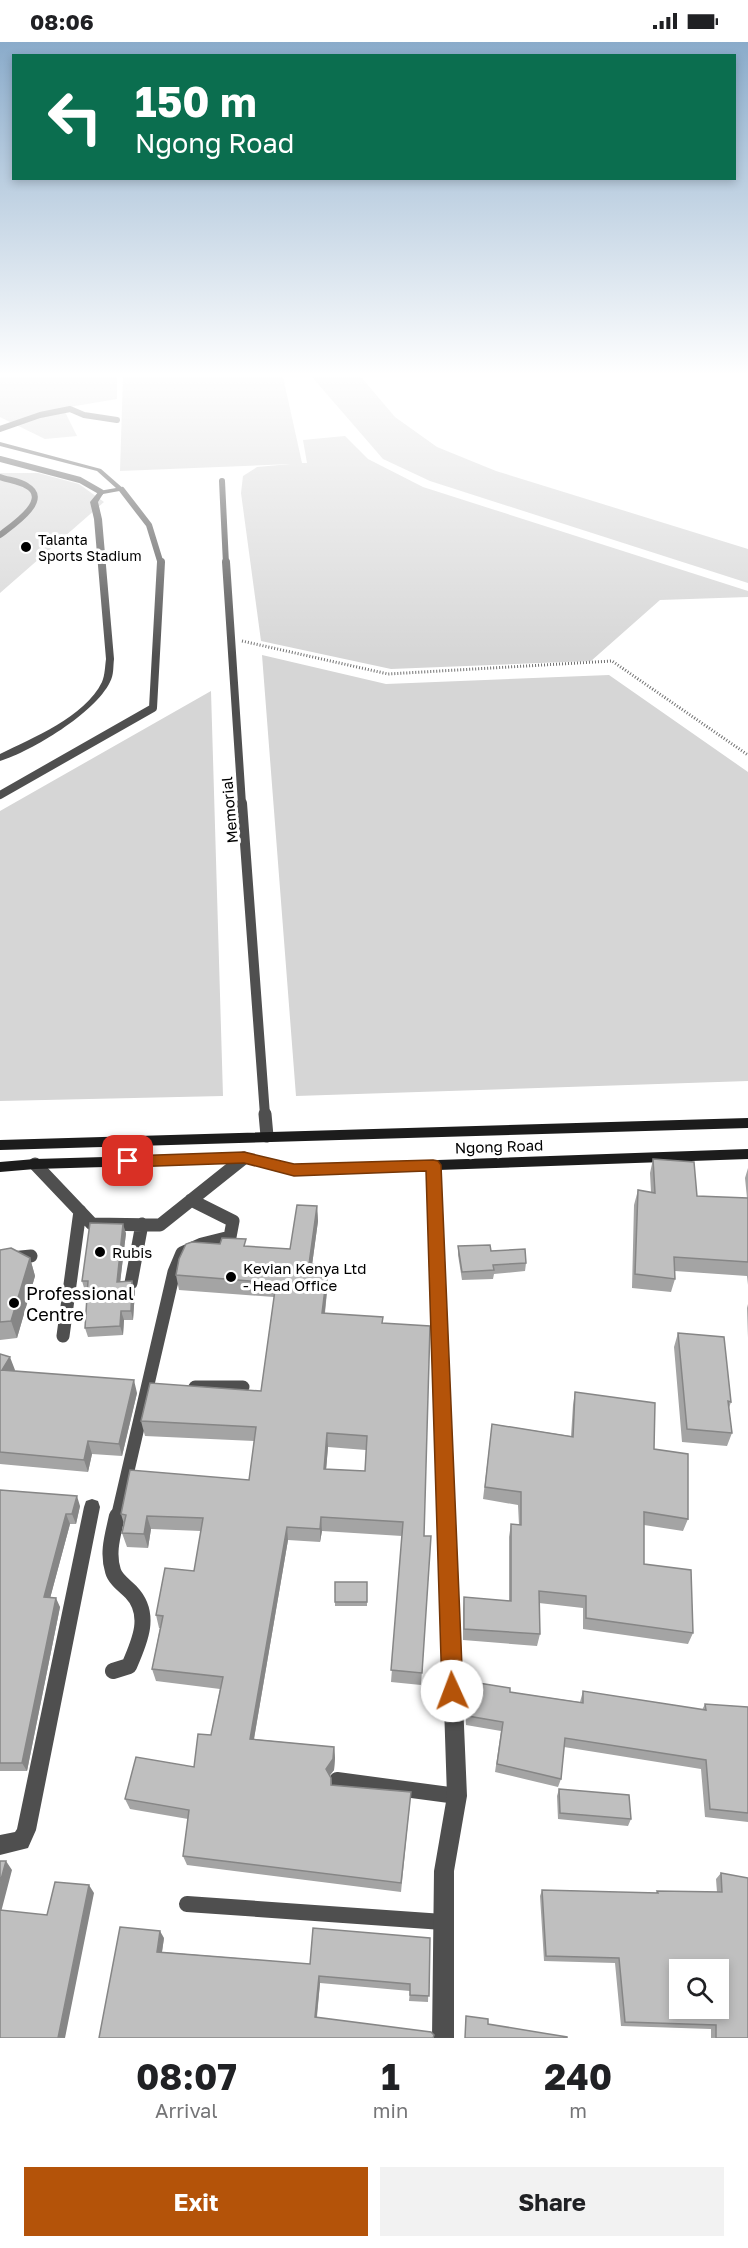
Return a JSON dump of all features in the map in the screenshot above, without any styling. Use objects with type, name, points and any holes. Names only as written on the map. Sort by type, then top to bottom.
[{"type":"main road","name":"Ngong Road","points":[[0,1145],[748,1123]]},
{"type":"main road","name":"Ngong Road","points":[[0,1167],[244,1158],[294,1170],[748,1154]]},
{"type":"street","points":[[99,470],[122,490]]},
{"type":"street","points":[[0,758],[50,732],[86,707],[107,680],[111,659],[98,519],[94,502],[101,492],[122,490]]},
{"type":"street","points":[[433,1165],[457,1796],[444,1871],[443,2038]]},
{"type":"street","points":[[0,1845],[21,1841],[26,1830],[92,1507]]},
{"type":"lane","points":[[42,470],[80,480],[101,492]]},
{"type":"lane","points":[[0,477],[29,486],[36,497],[36,503],[32,508],[0,535]]},
{"type":"lane","name":"Memorial","points":[[222,481],[229,638],[267,1136]]},
{"type":"lane","points":[[0,795],[153,708],[161,563],[149,525],[122,490]]},
{"type":"lane","points":[[35,1164],[92,1224],[160,1225],[244,1158]]},
{"type":"lane","points":[[113,1671],[129,1666],[138,1646],[143,1623],[140,1602],[113,1574],[109,1552],[152,1388],[174,1272],[182,1253],[202,1244],[230,1237],[233,1221],[191,1200]]},
{"type":"lane","points":[[63,1336],[80,1211]]},
{"type":"lane","points":[[131,1283],[142,1224]]},
{"type":"lane","points":[[0,1259],[31,1256]]},
{"type":"lane","points":[[179,1388],[243,1387]]},
{"type":"lane","points":[[338,1780],[457,1796]]},
{"type":"lane","points":[[188,1904],[443,1922]]},
{"type":"path","points":[[229,638],[388,674],[612,661],[748,755]]},
{"type":"shaded area","points":[[252,470],[390,470],[423,487],[748,591],[748,597],[660,600],[591,661],[391,669],[261,641],[241,493],[243,476]]},
{"type":"shaded area","points":[[407,470],[494,470],[748,549],[748,583],[430,481]]},
{"type":"shaded area","name":"Talanta Sports Stadium","points":[[0,473],[38,473],[79,484],[104,502],[0,593]]},
{"type":"shaded area","points":[[262,655],[386,684],[609,675],[748,772],[748,1081],[296,1096]]},
{"type":"shaded area","points":[[211,691],[223,1096],[0,1101],[0,811]]},
{"type":"building","points":[[653,1159],[694,1162],[697,1196],[748,1198],[748,1262],[674,1257],[675,1279],[635,1274],[638,1190],[655,1193]]},
{"type":"building","points":[[297,1205],[317,1206],[309,1264],[328,1265],[322,1313],[383,1317],[382,1323],[430,1326],[424,1536],[431,1536],[422,1673],[391,1670],[403,1522],[321,1517],[320,1529],[287,1527],[250,1739],[334,1747],[333,1759],[326,1769],[331,1778],[331,1785],[411,1792],[401,1883],[183,1856],[189,1810],[125,1799],[136,1757],[194,1767],[198,1734],[211,1735],[223,1677],[152,1669],[163,1616],[156,1615],[165,1568],[194,1571],[203,1518],[147,1516],[144,1534],[122,1533],[126,1515],[121,1514],[130,1470],[249,1480],[256,1427],[141,1421],[150,1383],[261,1391],[276,1283],[176,1275],[179,1259],[186,1244],[192,1242],[220,1244],[222,1238],[246,1239],[244,1246],[290,1249]],"holes":[[[327,1433],[367,1436],[365,1471],[324,1469]]]},
{"type":"building","points":[[90,1223],[123,1224],[117,1282],[132,1281],[131,1311],[121,1311],[120,1326],[85,1328],[88,1281],[82,1281]]},
{"type":"building","points":[[490,1245],[491,1251],[525,1249],[526,1263],[493,1265],[494,1270],[462,1272],[458,1246]]},
{"type":"building","points":[[11,1248],[30,1258],[11,1321],[0,1322],[0,1250]]},
{"type":"building","points":[[678,1333],[724,1337],[732,1433],[687,1429]]},
{"type":"building","points":[[0,1354],[10,1357],[2,1370],[134,1380],[119,1444],[88,1441],[84,1460],[0,1452]]},
{"type":"building","points":[[575,1392],[655,1403],[654,1449],[688,1454],[688,1519],[644,1512],[644,1564],[691,1570],[693,1633],[586,1618],[586,1596],[539,1591],[540,1634],[464,1629],[464,1597],[511,1601],[511,1524],[521,1525],[521,1492],[485,1487],[492,1424],[573,1437]]},
{"type":"building","points":[[0,1490],[77,1496],[72,1514],[66,1514],[44,1597],[56,1598],[22,1763],[0,1763]]},
{"type":"building","points":[[335,1582],[367,1582],[367,1602],[335,1602]]},
{"type":"building","points":[[466,1681],[510,1688],[510,1692],[583,1703],[583,1691],[706,1710],[705,1704],[748,1707],[748,1813],[710,1809],[706,1760],[565,1738],[561,1779],[497,1764],[503,1722],[468,1716]]},
{"type":"building","points":[[559,1789],[629,1795],[631,1819],[560,1813]]},
{"type":"building","points":[[0,1861],[6,1861],[0,1883]]},
{"type":"building","points":[[721,1873],[748,1878],[748,2038],[716,2038],[716,2025],[625,2022],[619,1958],[546,1956],[542,1890],[658,1893],[657,1891],[722,1892]]},
{"type":"building","points":[[55,1882],[89,1885],[58,2038],[0,2038],[0,1910],[47,1915]]},
{"type":"building","points":[[120,1927],[160,1931],[157,1952],[310,1964],[313,1928],[430,1938],[429,1996],[410,1995],[410,1984],[319,1976],[315,2017],[431,2032],[434,2035],[433,2038],[99,2038]]},
{"type":"building","points":[[466,2016],[488,2019],[488,2024],[567,2038],[465,2038]]},
{"type":"place","name":"Talanta Sports Stadium","points":[[26,547]]},
{"type":"place","name":"Rubis","points":[[100,1252]]},
{"type":"place","name":"Kevian Kenya Ltd - Head Office","points":[[231,1277]]},
{"type":"place","name":"Professional Centre","points":[[14,1303]]},
{"type":"route","points":[[128,1161],[244,1158],[294,1170],[433,1165],[452,1691]]}]
